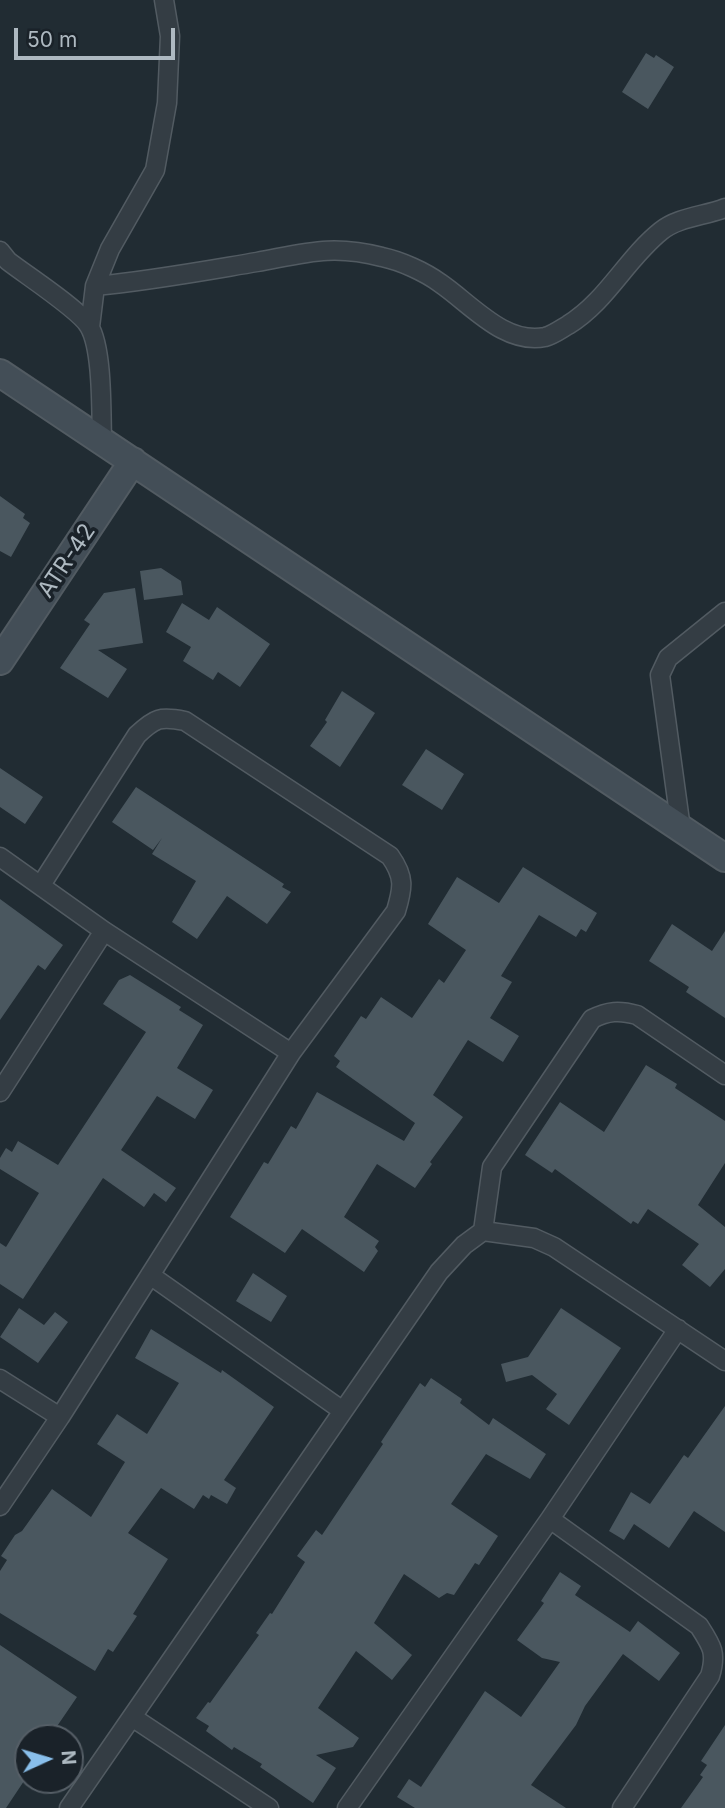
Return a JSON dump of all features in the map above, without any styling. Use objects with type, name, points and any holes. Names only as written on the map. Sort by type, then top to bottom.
[{"type":"main road","points":[[0,373],[725,858]]},
{"type":"main road","name":"ATR-42","points":[[0,660],[133,461]]},
{"type":"street","points":[[102,440],[97,353],[90,327],[94,286],[110,249],[155,170],[167,103],[170,36],[164,0]]},
{"type":"street","points":[[94,286],[144,281],[317,250],[352,250],[386,258],[438,281],[489,320],[513,335],[530,339],[549,336],[582,317],[662,230],[680,220],[725,208]]},
{"type":"street","points":[[0,251],[8,261],[75,312],[90,327]]},
{"type":"street","points":[[681,829],[660,675],[668,658],[725,612]]},
{"type":"street","points":[[0,1506],[60,1417],[291,1053],[396,911],[402,890],[400,870],[390,856],[185,721],[163,717],[149,723],[137,735],[41,885]]},
{"type":"street","points":[[0,857],[104,931],[291,1053]]},
{"type":"street","points":[[0,1092],[104,931]]},
{"type":"street","points":[[483,1231],[492,1167],[592,1019],[607,1012],[637,1014],[725,1074]]},
{"type":"street","points":[[69,1808],[439,1272],[464,1245],[483,1231],[534,1238],[554,1247],[725,1361]]},
{"type":"street","points":[[150,1275],[343,1411]]},
{"type":"street","points":[[347,1808],[550,1519],[678,1329]]},
{"type":"street","points":[[0,1379],[60,1417]]},
{"type":"street","points":[[550,1519],[699,1626],[711,1645],[715,1660],[710,1676],[622,1808]]},
{"type":"street","points":[[132,1717],[269,1808]]},
{"type":"building","points":[[646,53],[654,58],[656,55],[674,67],[648,109],[622,92]]},
{"type":"building","points":[[0,496],[25,514],[23,518],[30,523],[11,557],[0,551]]},
{"type":"building","points":[[161,568],[181,581],[183,595],[144,600],[140,571]]},
{"type":"building","points":[[135,588],[143,643],[98,650],[127,669],[108,698],[60,668],[90,624],[84,620],[104,593]]},
{"type":"building","points":[[182,603],[209,620],[217,607],[270,644],[240,687],[218,672],[213,680],[183,661],[191,647],[166,632]]},
{"type":"building","points":[[342,691],[375,713],[340,767],[310,746],[327,722],[325,720]]},
{"type":"building","points":[[426,749],[464,774],[442,810],[402,785]]},
{"type":"building","points":[[0,768],[43,797],[25,824],[0,807]]},
{"type":"building","points":[[136,787],[284,884],[282,887],[291,892],[267,924],[227,896],[197,939],[172,922],[196,881],[152,854],[162,838],[153,850],[112,822]]},
{"type":"building","points":[[523,867],[597,913],[586,932],[581,929],[576,937],[539,915],[501,976],[512,982],[490,1018],[519,1036],[503,1062],[468,1040],[433,1095],[463,1117],[430,1162],[432,1164],[415,1188],[377,1164],[344,1217],[379,1241],[375,1247],[378,1251],[364,1272],[302,1229],[285,1253],[230,1217],[264,1162],[268,1164],[291,1126],[296,1129],[317,1092],[404,1141],[415,1123],[336,1067],[340,1061],[334,1056],[361,1016],[366,1019],[381,997],[412,1018],[439,979],[444,983],[466,950],[428,924],[457,877],[499,903]]},
{"type":"building","points":[[0,899],[63,945],[45,970],[38,965],[0,1020]]},
{"type":"building","points":[[672,924],[712,951],[725,931],[725,1018],[686,992],[689,987],[649,961]]},
{"type":"building","points":[[130,975],[181,1007],[179,1010],[203,1025],[177,1068],[213,1090],[195,1119],[157,1096],[121,1150],[176,1188],[166,1202],[154,1193],[144,1207],[103,1178],[23,1299],[0,1284],[0,1243],[6,1247],[39,1193],[0,1169],[0,1158],[6,1148],[12,1152],[18,1141],[58,1165],[146,1032],[103,1004],[119,980]]},
{"type":"building","points":[[646,1065],[677,1084],[675,1088],[725,1121],[725,1163],[698,1205],[725,1227],[725,1269],[710,1287],[682,1265],[699,1244],[648,1209],[638,1224],[633,1221],[631,1224],[555,1169],[552,1173],[525,1155],[560,1102],[604,1132]]},
{"type":"building","points":[[253,1273],[287,1296],[271,1322],[236,1301]]},
{"type":"building","points":[[19,1308],[44,1325],[55,1312],[68,1322],[38,1363],[0,1337]]},
{"type":"building","points":[[561,1308],[621,1348],[569,1425],[546,1409],[557,1394],[532,1375],[506,1382],[501,1364],[528,1357]]},
{"type":"building","points":[[151,1329],[221,1373],[222,1370],[274,1407],[224,1480],[236,1488],[227,1504],[211,1495],[209,1499],[203,1495],[194,1509],[161,1488],[128,1533],[168,1559],[133,1614],[137,1616],[113,1652],[108,1649],[95,1671],[0,1613],[0,1571],[7,1560],[1,1556],[52,1489],[91,1517],[125,1462],[97,1444],[117,1414],[147,1434],[179,1383],[135,1358]]},
{"type":"building","points":[[431,1378],[462,1399],[460,1403],[489,1425],[493,1418],[546,1454],[530,1479],[486,1454],[451,1504],[498,1536],[479,1565],[475,1563],[454,1595],[447,1593],[439,1598],[404,1574],[374,1623],[412,1655],[392,1680],[356,1651],[318,1708],[359,1738],[353,1747],[316,1755],[336,1768],[313,1803],[260,1767],[262,1764],[234,1747],[232,1750],[206,1731],[209,1726],[196,1718],[259,1635],[256,1633],[270,1613],[272,1614],[305,1562],[297,1556],[316,1530],[322,1535],[420,1383],[425,1387]]},
{"type":"building","points":[[725,1406],[725,1532],[694,1511],[669,1548],[634,1524],[624,1540],[609,1531],[631,1492],[650,1504],[684,1455],[688,1458]]},
{"type":"building","points":[[560,1572],[581,1586],[575,1595],[630,1632],[638,1621],[680,1653],[659,1681],[623,1654],[585,1706],[576,1725],[531,1785],[566,1808],[415,1808],[397,1797],[409,1779],[421,1787],[485,1691],[521,1717],[560,1662],[542,1658],[517,1640],[544,1603],[541,1601]]},
{"type":"building","points":[[0,1645],[77,1697],[59,1724],[14,1724],[15,1794],[6,1808],[0,1808]]},
{"type":"building","points":[[725,1725],[725,1808],[681,1808],[703,1777],[700,1775],[707,1765],[701,1761]]}]
